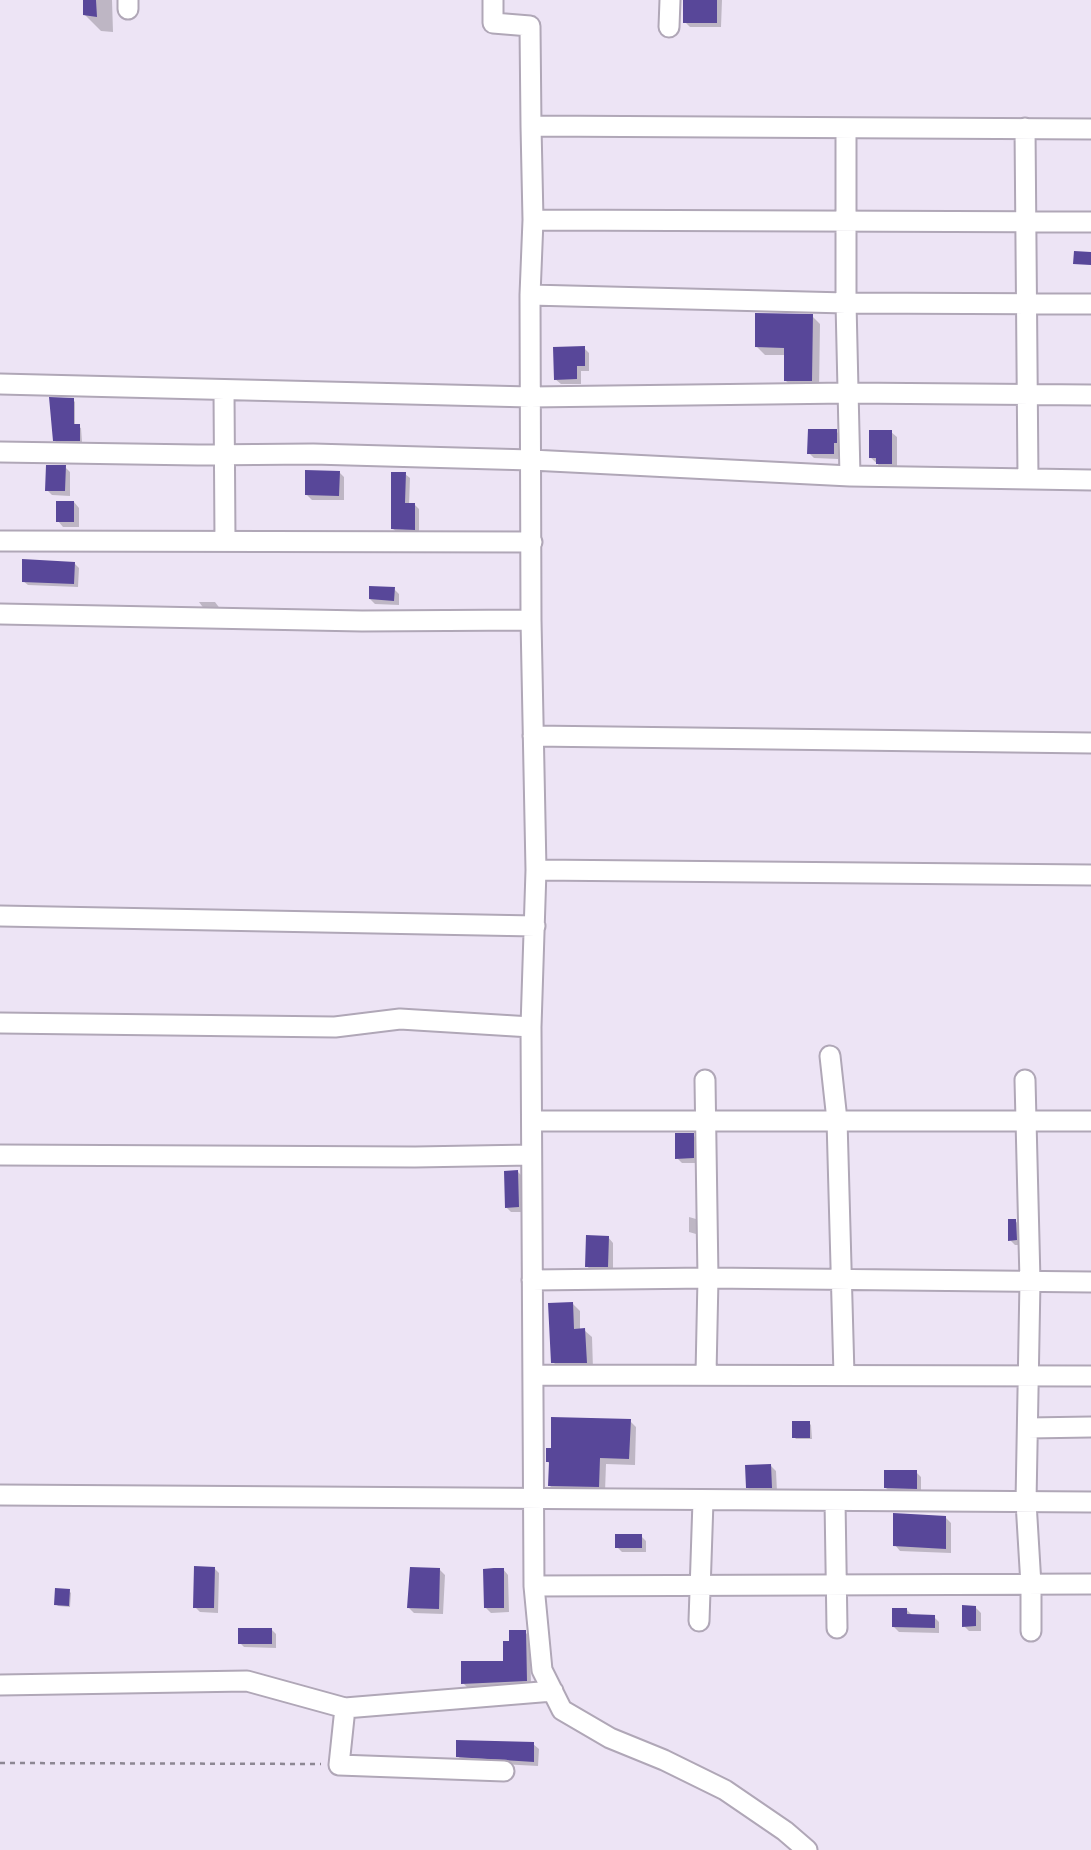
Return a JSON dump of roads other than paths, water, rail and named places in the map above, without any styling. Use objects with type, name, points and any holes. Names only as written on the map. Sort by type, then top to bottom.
[{"type":"street","points":[[493,0],[493,23],[530,26],[533,220],[530,295],[531,620],[536,870],[531,1027],[533,1500],[534,1586],[542,1670],[562,1710],[610,1738],[726,1790],[785,1830],[807,1850]]},
{"type":"street","points":[[669,27],[670,0]]},
{"type":"street","points":[[531,126],[1091,129]]},
{"type":"street","points":[[846,128],[850,476]]},
{"type":"street","points":[[1025,128],[1028,479]]},
{"type":"street","points":[[533,220],[1091,222]]},
{"type":"street","points":[[530,295],[846,303],[1091,304]]},
{"type":"street","points":[[0,384],[530,397],[848,393],[1091,395]]},
{"type":"street","points":[[224,391],[225,541]]},
{"type":"street","points":[[0,452],[313,454],[531,460],[850,476],[1091,480]]},
{"type":"street","points":[[0,541],[532,542]]},
{"type":"street","points":[[0,614],[362,621],[531,620]]},
{"type":"street","points":[[533,736],[1091,743]]},
{"type":"street","points":[[536,870],[1091,875]]},
{"type":"street","points":[[0,916],[535,926]]},
{"type":"street","points":[[0,1023],[335,1027],[400,1019],[531,1027]]},
{"type":"street","points":[[830,1056],[837,1120],[844,1376]]},
{"type":"street","points":[[705,1080],[708,1278],[706,1374]]},
{"type":"street","points":[[1026,1080],[1030,1281],[1027,1502],[1031,1631]]},
{"type":"street","points":[[531,1121],[1091,1121]]},
{"type":"street","points":[[0,1155],[531,1155]]},
{"type":"street","points":[[532,1280],[708,1278],[1091,1282]]},
{"type":"street","points":[[533,1374],[1091,1376]]},
{"type":"street","points":[[1028,1428],[1091,1427]]},
{"type":"street","points":[[0,1495],[1091,1502]]},
{"type":"street","points":[[699,1621],[703,1501]]},
{"type":"street","points":[[835,1501],[837,1628]]},
{"type":"street","points":[[534,1586],[1091,1584]]},
{"type":"street","points":[[0,1685],[247,1681],[345,1708],[553,1691]]},
{"type":"street","points":[[345,1708],[339,1765],[504,1770]]}]
